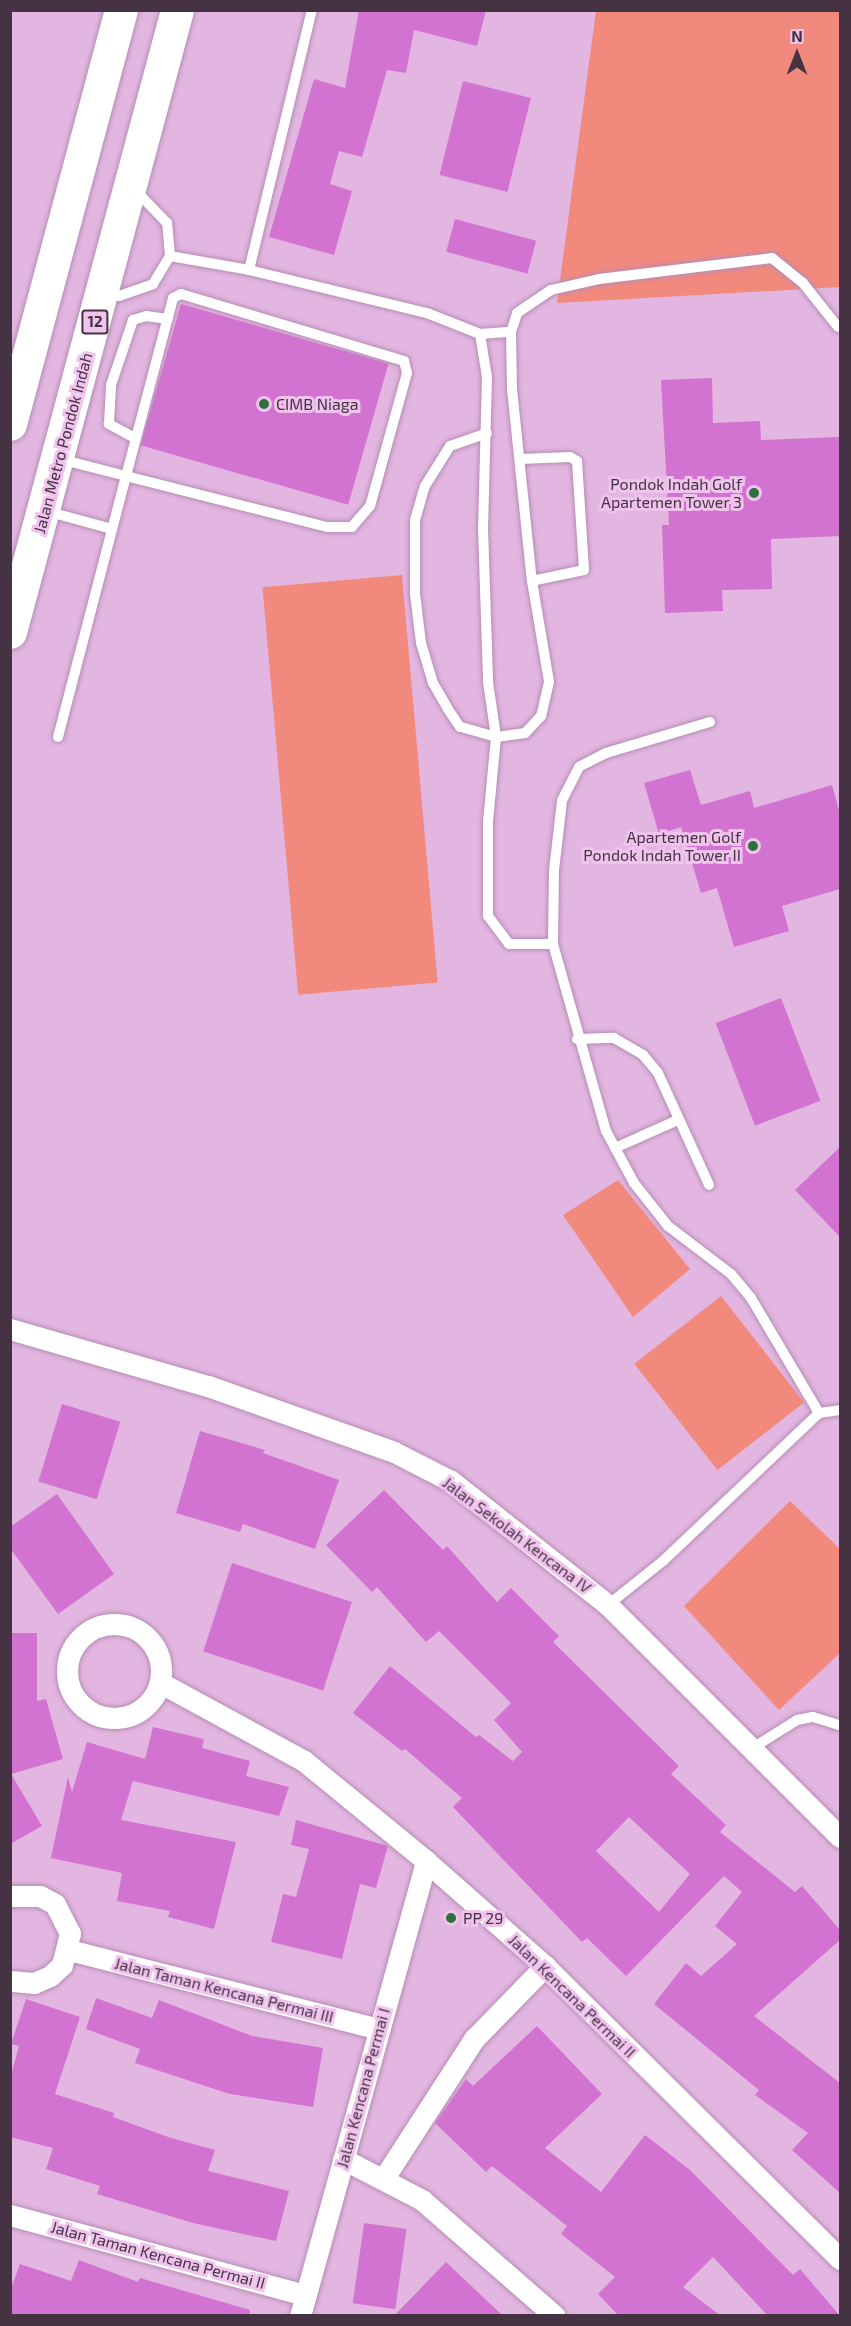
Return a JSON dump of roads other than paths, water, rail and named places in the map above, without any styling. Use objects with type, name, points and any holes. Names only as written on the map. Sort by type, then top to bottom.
[{"type":"highway","points":[[10,423],[121,10]]},
{"type":"highway","name":"Jalan Metro Pondok Indah","points":[[10,632],[60,459],[177,10]]},
{"type":"street","name":"Jalan Sekolah Kencana IV","points":[[10,1329],[208,1386],[394,1452],[451,1481],[608,1605],[840,1837]]},
{"type":"street","points":[[108,1624],[131,1627],[150,1640],[161,1660],[161,1683],[150,1703],[141,1710],[131,1716],[108,1719],[86,1711],[71,1693],[66,1671],[72,1649],[87,1632],[108,1624]]},
{"type":"street","name":"Jalan Kencana Permai II","points":[[161,1683],[304,1761],[426,1861],[545,1966],[840,2259]]},
{"type":"street","name":"Jalan Kencana Permai I","points":[[303,2305],[426,1861]]},
{"type":"street","points":[[10,1896],[40,1896],[55,1904],[70,1933],[69,1950],[62,1965],[50,1976],[34,1983],[10,1981]]},
{"type":"street","name":"Jalan Taman Kencana Permai III","points":[[69,1950],[379,2029]]},
{"type":"street","points":[[384,2178],[474,2039],[545,1966]]},
{"type":"street","points":[[344,2159],[422,2200],[555,2316]]},
{"type":"street","name":"Jalan Taman Kencana Permai II","points":[[10,2215],[303,2305]]},
{"type":"lane","points":[[249,270],[312,10]]},
{"type":"lane","points":[[103,291],[119,296],[153,284],[170,256],[167,223],[142,197],[128,193]]},
{"type":"lane","points":[[170,256],[249,270],[427,313],[480,333],[511,332]]},
{"type":"lane","points":[[487,434],[450,446],[425,486],[416,520],[415,594],[421,643],[443,700],[460,727],[496,737],[525,733],[541,716],[549,682],[532,581],[520,459],[511,332],[517,313],[551,290],[599,279],[772,258],[785,264],[838,327]]},
{"type":"lane","points":[[58,737],[126,476],[135,438],[173,298],[181,294],[388,354],[404,361],[407,373],[370,506],[352,526],[327,527],[126,476],[60,459]]},
{"type":"lane","points":[[135,438],[109,424],[111,385],[133,320],[146,316],[168,319]]},
{"type":"lane","points":[[480,333],[488,377],[483,540],[488,682],[496,737],[488,821],[488,916],[508,944],[553,944]]},
{"type":"lane","points":[[520,459],[570,457],[577,461],[584,570],[532,581]]},
{"type":"lane","points":[[45,511],[112,529]]},
{"type":"lane","points":[[710,722],[606,753],[579,767],[562,801],[554,870],[553,944],[577,1039],[606,1131],[634,1183],[668,1226],[731,1274],[751,1298],[819,1413]]},
{"type":"lane","points":[[577,1039],[614,1038],[643,1055],[658,1073],[710,1185]]},
{"type":"lane","points":[[615,1148],[678,1120]]},
{"type":"lane","points":[[608,1605],[663,1561],[819,1413],[840,1410]]},
{"type":"lane","points":[[751,1749],[796,1720],[813,1717],[840,1725]]},
{"type":"place","name":"CIMB Niaga","points":[[264,404]]},
{"type":"place","name":"Pondok Indah Golf Apartemen Tower 3","points":[[754,493]]},
{"type":"place","name":"Apartemen Golf Pondok Indah Tower II","points":[[753,846]]},
{"type":"place","name":"PP 29","points":[[451,1918]]}]
